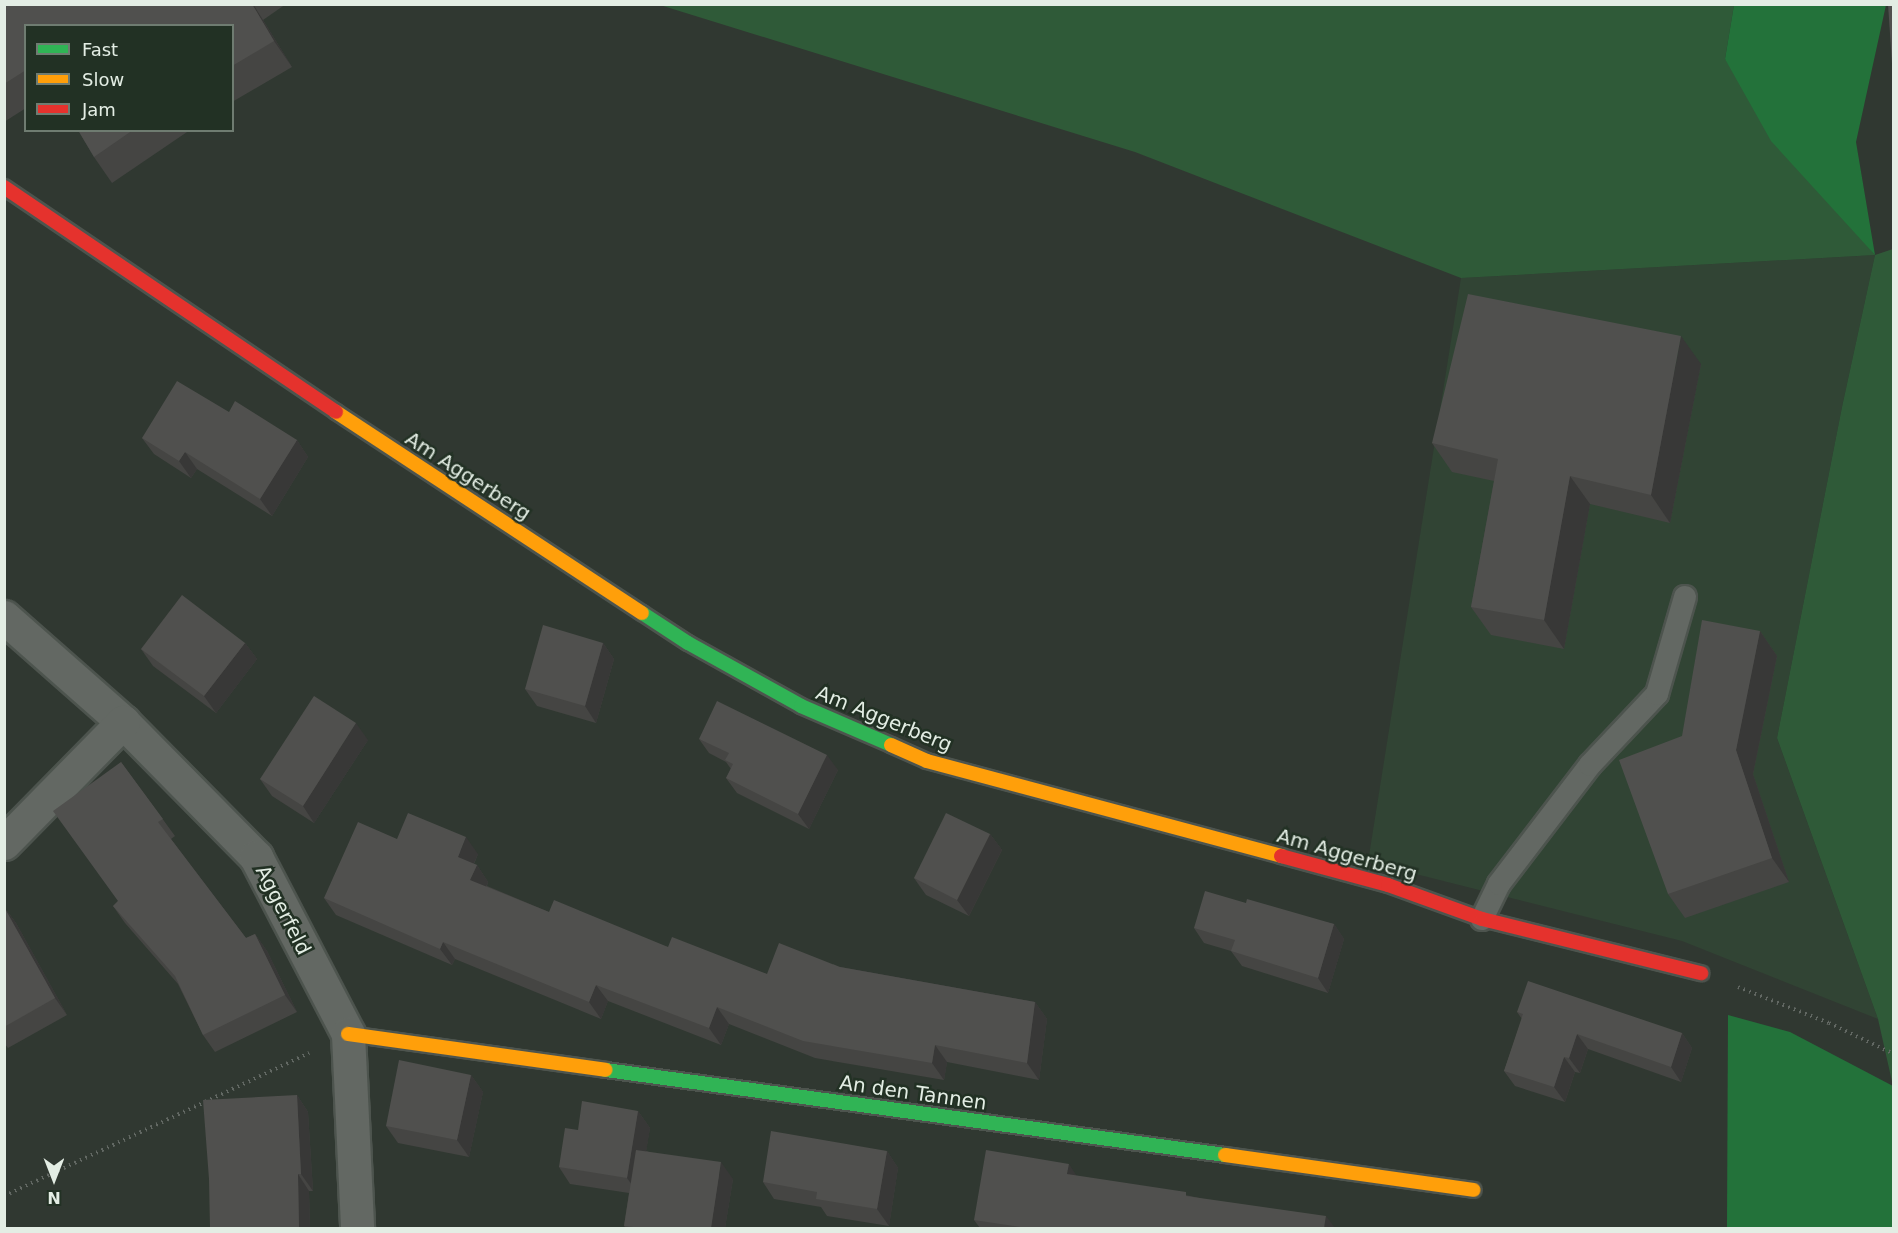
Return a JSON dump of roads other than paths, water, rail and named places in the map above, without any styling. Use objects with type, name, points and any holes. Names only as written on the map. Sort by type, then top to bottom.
[{"type":"street","name":"Am Aggerberg","points":[[4,187],[352,423],[688,643],[801,706],[927,761],[1388,885],[1482,919],[1701,973]]},
{"type":"street","name":"Aggerfeld","points":[[4,617],[123,722],[256,857],[348,1035],[357,1228]]},
{"type":"street","points":[[4,843],[123,722]]},
{"type":"street","name":"An den Tannen","points":[[348,1035],[1474,1190]]},
{"type":"lane","points":[[1482,919],[1499,884],[1590,765],[1657,694],[1685,597]]}]
